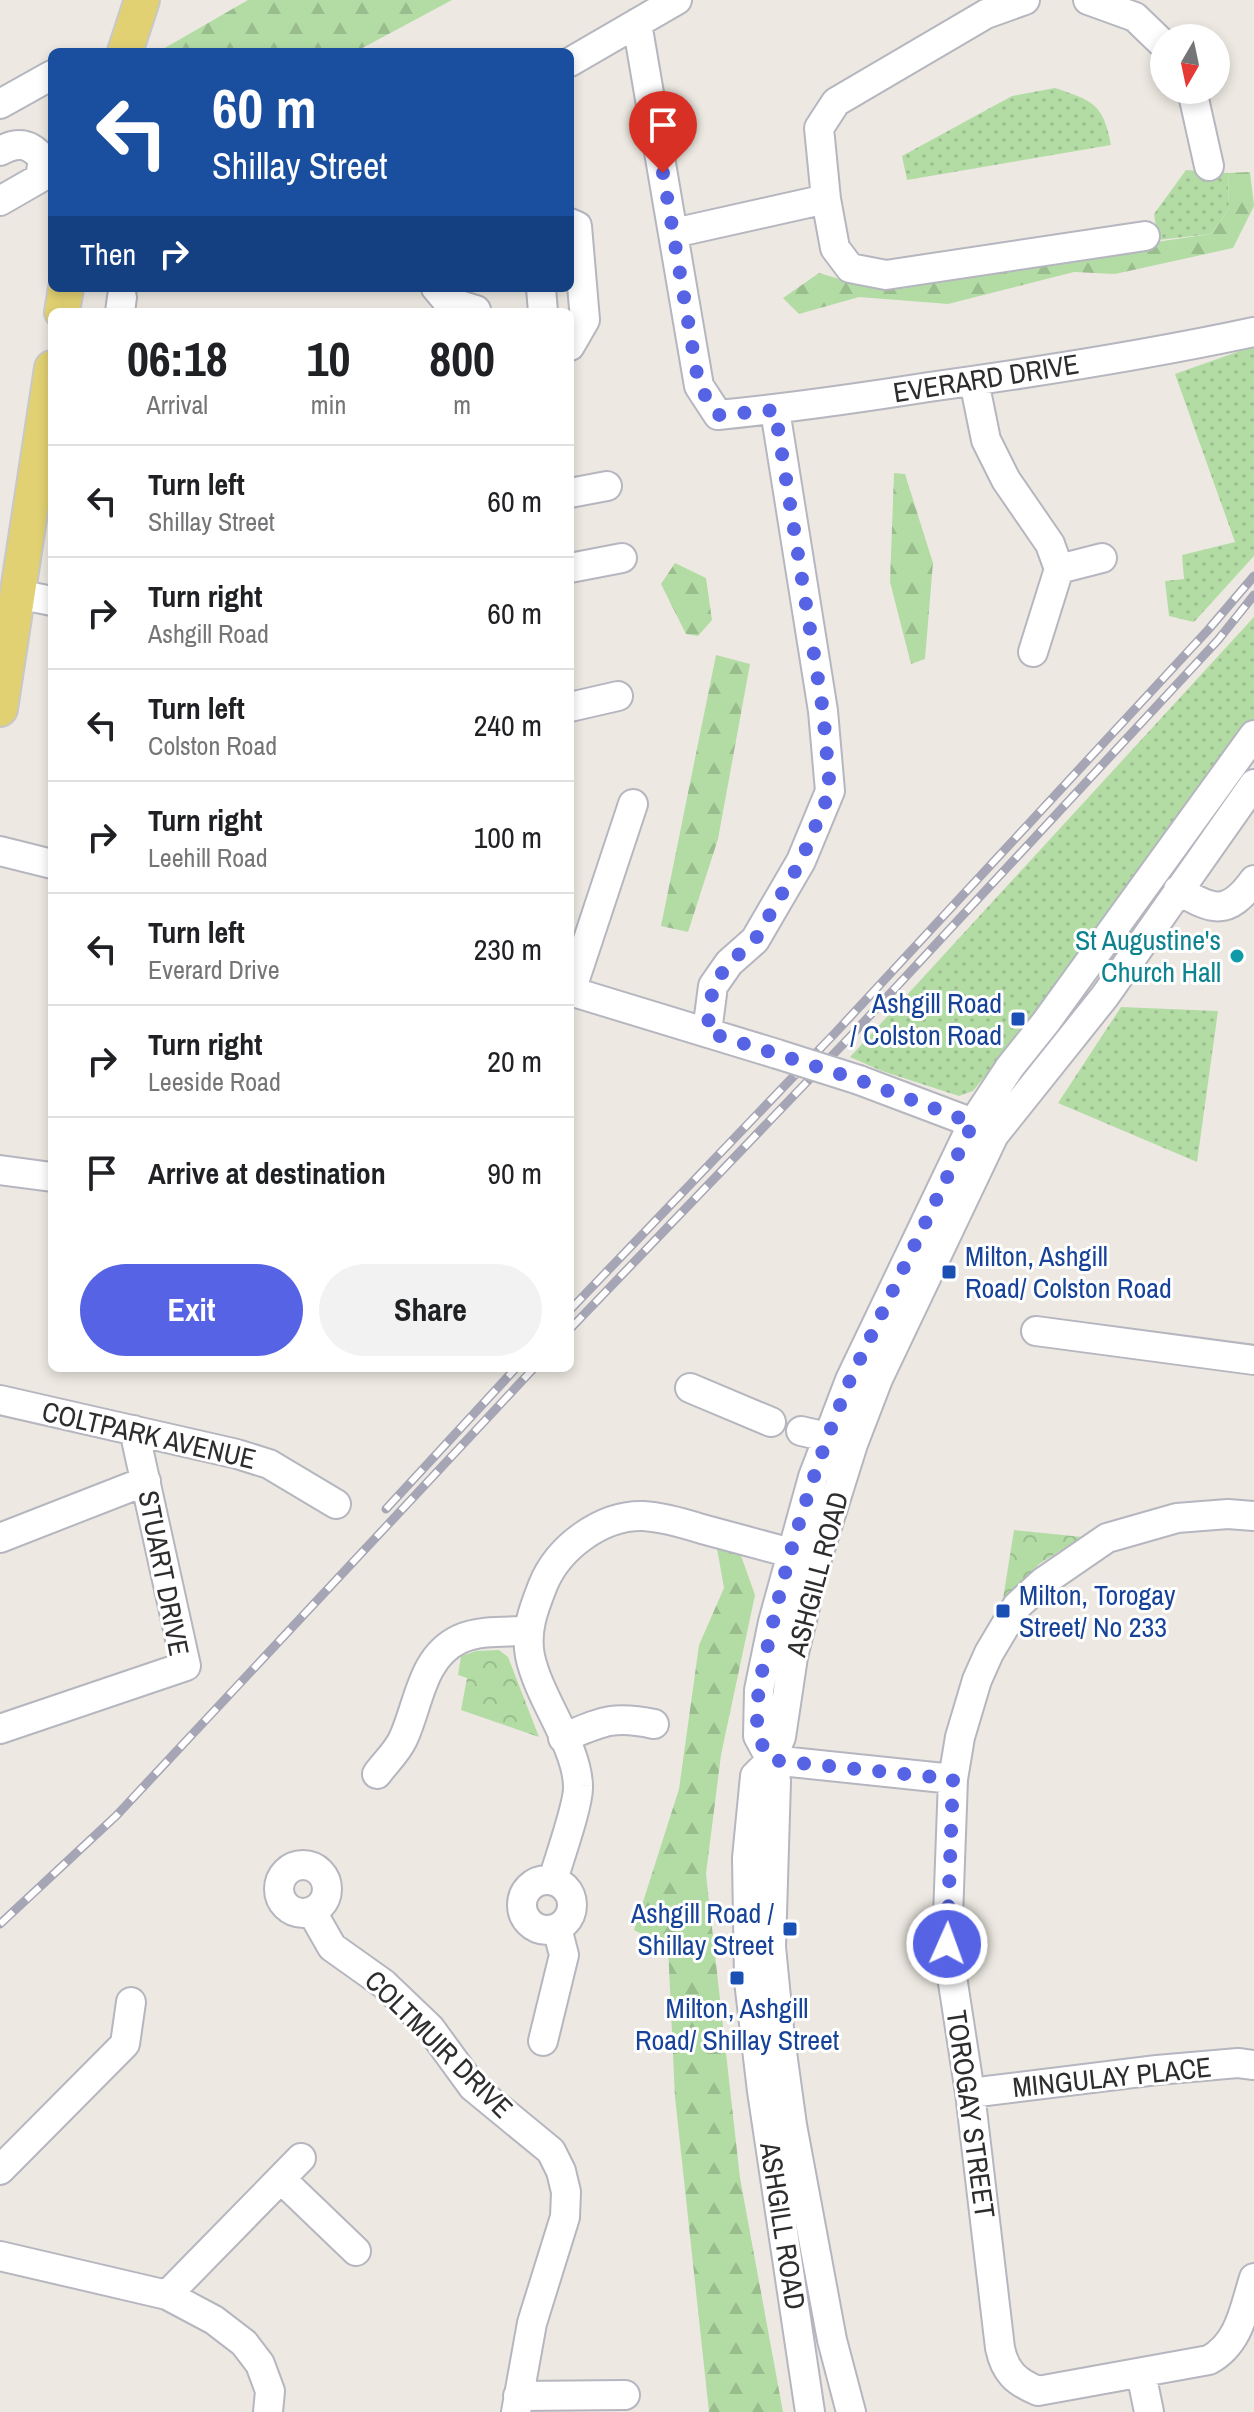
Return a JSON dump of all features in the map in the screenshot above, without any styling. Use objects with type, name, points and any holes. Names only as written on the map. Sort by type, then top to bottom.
[{"type":"main road","points":[[126,48],[142,0]]},
{"type":"main road","points":[[0,709],[48,394]]},
{"type":"street","points":[[574,60],[677,0]]},
{"type":"street","points":[[1025,0],[986,14],[836,102],[819,128],[826,199],[835,248],[850,268],[886,275],[1145,236]]},
{"type":"street","points":[[1088,0],[1135,17],[1150,31]]},
{"type":"street","points":[[637,23],[674,233],[826,199]]},
{"type":"street","points":[[0,104],[48,77]]},
{"type":"street","points":[[1195,104],[1209,166]]},
{"type":"street","points":[[0,151],[12,144],[25,145],[35,149],[43,159],[40,178],[0,201]]},
{"type":"street","points":[[574,225],[577,226],[585,320],[574,339]]},
{"type":"street","name":"EVERARD DRIVE","points":[[674,233],[699,386],[718,415],[775,410],[974,381],[1180,348],[1254,332]]},
{"type":"street","points":[[442,300],[469,308]]},
{"type":"street","points":[[974,381],[986,440],[1006,480],[1050,544],[1059,569],[1033,652]]},
{"type":"street","points":[[707,1032],[713,986],[729,963],[755,940],[801,861],[830,791],[823,711],[775,410]]},
{"type":"street","points":[[574,492],[607,486]]},
{"type":"street","points":[[574,567],[622,558]]},
{"type":"street","points":[[1059,569],[1102,558]]},
{"type":"street","points":[[17,594],[48,600]]},
{"type":"street","points":[[574,706],[618,696]]},
{"type":"street","name":"ASHGILL ROAD","points":[[810,2412],[762,2091],[749,1981],[747,1858],[755,1776],[771,1760],[781,1737],[793,1657],[816,1562],[853,1444],[1010,1067],[1254,735]]},
{"type":"street","points":[[1229,768],[1254,784]]},
{"type":"street","name":"ASHGILL ROAD","points":[[851,2412],[829,2325],[792,2125],[780,2038],[771,1947],[776,1781],[771,1760],[758,1736],[759,1690],[791,1553],[814,1434],[850,1380],[984,1129],[1105,996],[1254,784]]},
{"type":"street","points":[[574,979],[633,804]]},
{"type":"street","points":[[0,851],[48,863]]},
{"type":"street","points":[[1178,890],[1208,906],[1218,907],[1227,907],[1250,894]]},
{"type":"street","points":[[574,992],[859,1080],[984,1129]]},
{"type":"street","points":[[0,1170],[48,1176]]},
{"type":"street","points":[[1036,1331],[1254,1360]]},
{"type":"street","points":[[690,1388],[771,1422]]},
{"type":"street","name":"COLTPARK AVENUE","points":[[0,1400],[237,1454],[269,1464],[336,1504]]},
{"type":"street","name":"STUART DRIVE","points":[[0,1729],[186,1666],[134,1430]]},
{"type":"street","points":[[0,1538],[146,1481]]},
{"type":"street","name":"TOROGAY STREET","points":[[1141,2373],[1038,2391],[1023,2385],[1009,2373],[1000,2348],[970,2093],[947,1944],[953,1779],[960,1737],[977,1680],[989,1653],[1017,1606],[1043,1582],[1107,1538],[1177,1518],[1228,1514],[1254,1516]]},
{"type":"street","points":[[553,1880],[579,1790],[576,1765],[534,1672],[528,1631],[550,1567],[587,1533],[615,1520],[641,1516],[669,1519],[791,1553]]},
{"type":"street","points":[[377,1774],[402,1742],[430,1666],[443,1651],[460,1639],[480,1634],[528,1631]]},
{"type":"street","points":[[563,1738],[613,1719],[629,1718],[654,1724]]},
{"type":"street","points":[[771,1760],[953,1779]]},
{"type":"street","points":[[544,1880],[553,1880],[566,1888],[572,1903],[569,1918],[557,1928],[540,1929],[532,1925],[523,1911],[522,1903],[529,1887],[544,1880]]},
{"type":"street","name":"COLTMUIR DRIVE","points":[[312,1912],[332,1947],[384,1984],[430,2028],[473,2087],[551,2151],[561,2171],[566,2192],[565,2217],[532,2323],[517,2404]]},
{"type":"street","points":[[543,2041],[564,1955],[557,1928]]},
{"type":"street","points":[[0,2170],[139,2045],[131,2002]]},
{"type":"street","name":"MINGULAY PLACE","points":[[970,2093],[1157,2070],[1238,2063],[1254,2065]]},
{"type":"street","points":[[167,2295],[301,2158]]},
{"type":"street","points":[[281,2179],[356,2251]]},
{"type":"street","points":[[0,2256],[167,2295],[214,2320],[244,2343],[260,2364],[270,2391],[268,2412]]},
{"type":"street","points":[[1149,2412],[1141,2373],[1209,2360],[1223,2352],[1234,2339],[1254,2278]]},
{"type":"street","points":[[517,2404],[625,2395]]},
{"type":"green space","points":[[248,0],[452,0],[362,48],[165,48]]},
{"type":"green space","points":[[1055,88],[1079,96],[1100,112],[1111,145],[907,180],[902,156],[1012,96]]},
{"type":"green space","points":[[1186,170],[1228,173],[1229,209],[1211,234],[1158,240],[1154,214]]},
{"type":"green space","points":[[1250,172],[1254,206],[1233,248],[1115,274],[1074,272],[948,304],[859,297],[799,314],[783,298],[819,273],[860,285],[1211,234],[1229,209],[1228,173]]},
{"type":"green space","points":[[1254,346],[1254,556],[1194,622],[1169,616],[1165,581],[1184,579],[1182,555],[1235,542],[1175,374]]},
{"type":"green space","points":[[894,473],[905,474],[933,563],[925,659],[911,664],[890,582]]},
{"type":"green space","points":[[675,563],[706,578],[712,620],[698,636],[686,634],[661,584]]},
{"type":"green space","points":[[1254,617],[1254,721],[1028,1024],[973,1091],[959,1096],[882,1071],[850,1057]]},
{"type":"green space","points":[[716,655],[750,664],[718,839],[688,932],[661,926]]},
{"type":"green space","points":[[1121,1007],[1218,1011],[1197,1162],[1058,1103]]},
{"type":"green space","points":[[1014,1530],[1082,1537],[1039,1564],[1002,1605]]},
{"type":"green space","points":[[716,1543],[739,1550],[755,1595],[721,1755],[706,1874],[740,2178],[783,2412],[709,2412],[675,2097],[668,1947],[634,1930],[679,1789],[699,1645],[724,1588]]},
{"type":"green space","points":[[499,1650],[508,1657],[539,1737],[461,1710],[467,1678],[458,1675],[461,1656],[476,1651]]},
{"type":"railway","points":[[574,1306],[837,1031],[1208,630],[1254,576]]},
{"type":"railway","points":[[574,1325],[848,1039],[1218,640],[1254,595]]},
{"type":"railway","points":[[386,1509],[512,1372]]},
{"type":"railway","points":[[0,1924],[117,1815],[530,1372]]},
{"type":"place","name":"St Augustine's Church Hall","points":[[1237,956]]},
{"type":"place","name":"Ashgill Road / Colston Road","points":[[1018,1019]]},
{"type":"place","name":"Milton, Ashgill Road/ Colston Road","points":[[949,1272]]},
{"type":"place","name":"Milton, Torogay Street/ No 233","points":[[1003,1611]]},
{"type":"place","name":"Ashgill Road / Shillay Street","points":[[790,1929]]},
{"type":"place","name":"Milton, Ashgill Road/ Shillay Street","points":[[737,1978]]},
{"type":"route","points":[[663,173],[699,386],[718,415],[775,410],[823,711],[830,791],[801,861],[755,940],[729,963],[713,986],[707,1032],[859,1080],[973,1123],[832,1423],[791,1553],[759,1690],[758,1736],[771,1760],[953,1779],[947,1944]]}]
